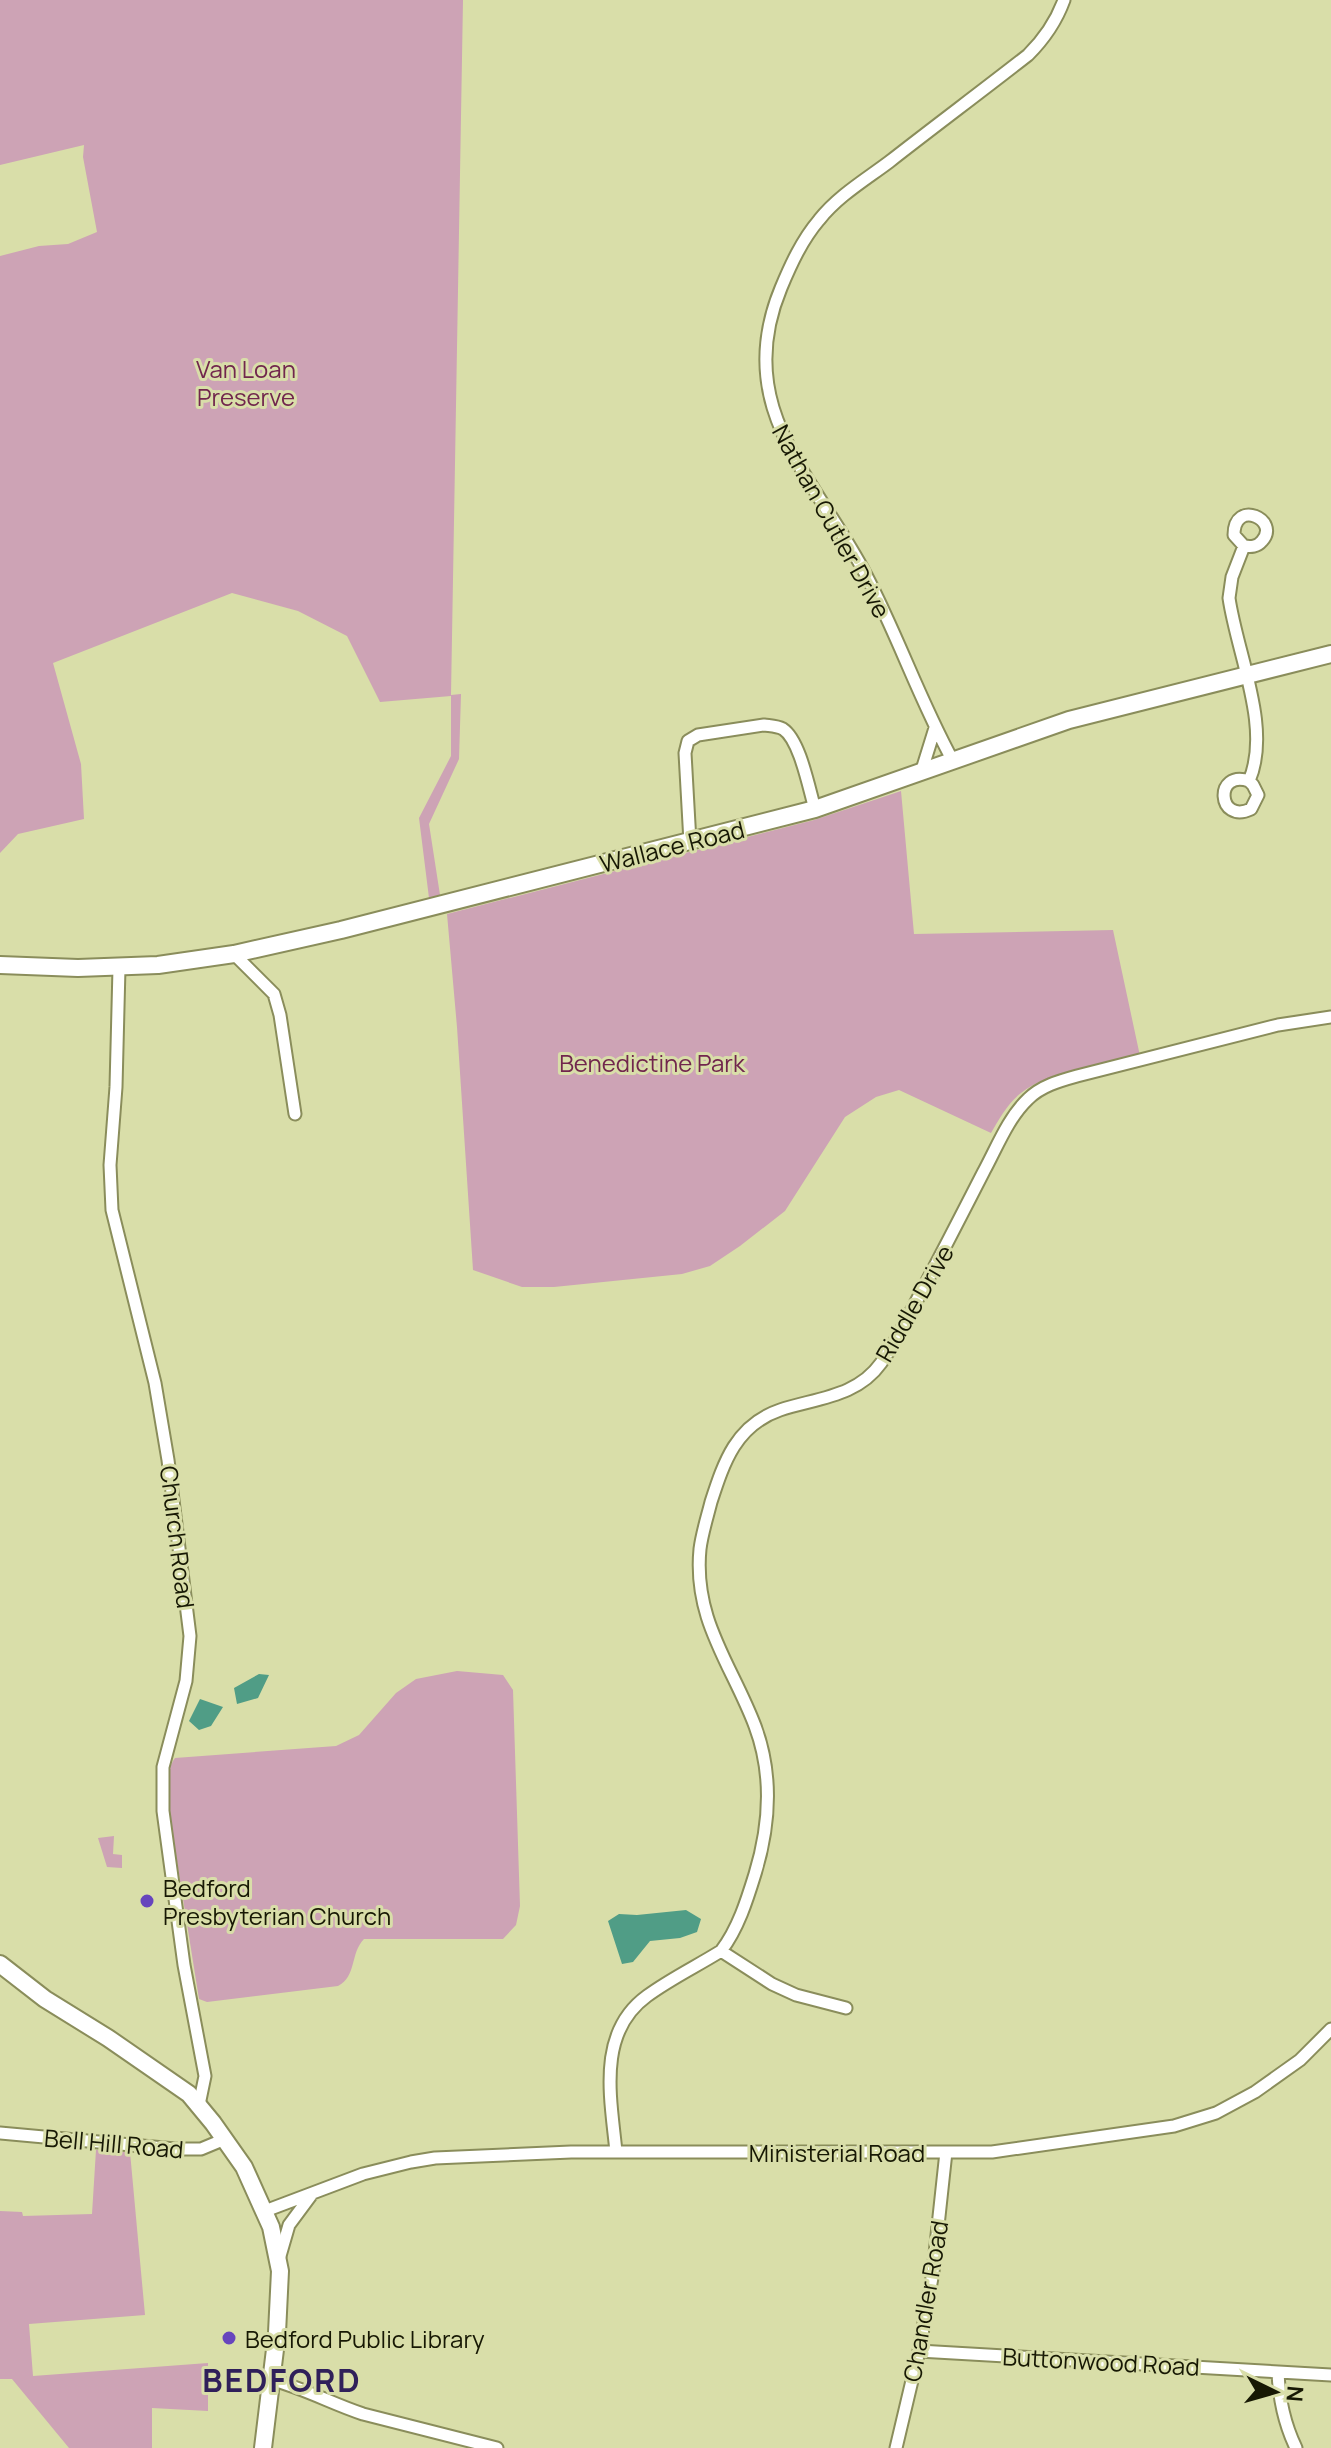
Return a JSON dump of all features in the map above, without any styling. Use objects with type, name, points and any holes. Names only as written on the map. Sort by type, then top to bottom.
[{"type":"street","name":"Nathan Cutler Drive","points":[[953,761],[935,728],[868,577],[782,436],[768,393],[765,360],[768,327],[791,266],[820,219],[861,182],[1028,55],[1056,21],[1064,0]]},
{"type":"street","points":[[1244,546],[1232,577],[1229,598],[1258,740],[1256,762],[1249,781]]},
{"type":"street","name":"Wallace Road","points":[[0,965],[119,968],[158,965],[234,954],[341,930],[815,809],[1069,720],[1331,654]]},
{"type":"street","points":[[690,842],[685,753],[688,741],[698,735],[764,725],[785,730],[796,749],[815,809]]},
{"type":"street","points":[[921,773],[935,728]]},
{"type":"street","points":[[234,954],[274,994],[295,1114]]},
{"type":"street","name":"Church Road","points":[[119,968],[120,1010],[110,1188],[116,1232],[137,1307],[167,1450],[190,1636],[186,1681],[163,1767],[162,1793],[184,1965],[205,2076],[199,2105]]},
{"type":"street","name":"Riddle Drive","points":[[721,1951],[734,1930],[757,1868],[766,1825],[768,1791],[762,1747],[713,1636],[699,1571],[705,1526],[720,1473],[734,1443],[749,1426],[768,1415],[842,1393],[863,1382],[879,1366],[957,1227],[1006,1129],[1034,1093],[1077,1076],[1278,1025],[1331,1017]]},
{"type":"street","points":[[616,2152],[610,2061],[618,2033],[630,2012],[646,1997],[721,1951],[772,1984],[796,1995],[846,2008]]},
{"type":"street","points":[[0,1964],[45,1999],[177,2085],[199,2105],[244,2167],[265,2211],[276,2244],[281,2284],[263,2448]]},
{"type":"street","name":"Ministerial Road","points":[[265,2211],[388,2167],[435,2158],[616,2152],[1015,2150],[1174,2126],[1226,2108],[1255,2092],[1300,2060],[1331,2029]]},
{"type":"street","name":"Bell Hill Road","points":[[0,2133],[175,2149],[201,2149],[225,2139]]},
{"type":"street","name":"Chandler Road","points":[[896,2448],[919,2351],[939,2238],[946,2152]]},
{"type":"street","points":[[279,2261],[289,2225],[314,2192]]},
{"type":"street","name":"Buttonwood Road","points":[[919,2351],[1331,2375]]},
{"type":"street","points":[[1278,2372],[1284,2416],[1296,2448]]},
{"type":"street","points":[[272,2380],[363,2414],[497,2448]]},
{"type":"green space","name":"Van Loan Preserve","points":[[0,0],[463,0],[451,695],[461,694],[459,759],[429,824],[440,895],[429,898],[419,818],[451,756],[451,696],[380,702],[347,636],[298,611],[232,593],[53,663],[81,764],[84,819],[18,834],[0,853],[0,256],[39,246],[68,244],[97,232],[83,157],[84,145],[0,165]]},
{"type":"green space","name":"Benedictine Park","points":[[901,791],[914,934],[1113,930],[1140,1056],[1078,1069],[1033,1085],[1012,1102],[991,1133],[899,1090],[876,1097],[845,1117],[785,1211],[710,1266],[682,1274],[554,1287],[522,1287],[473,1270],[447,914],[814,820]]},
{"type":"green space","points":[[457,1671],[503,1675],[513,1690],[520,1906],[516,1925],[503,1939],[364,1939],[348,1976],[338,1986],[207,2002],[199,1999],[168,1805],[168,1775],[175,1758],[336,1746],[359,1735],[396,1693],[416,1679]]},
{"type":"green space","points":[[114,1836],[113,1854],[122,1855],[122,1868],[107,1867],[98,1838]]},
{"type":"green space","points":[[96,2150],[130,2152],[145,2315],[29,2324],[33,2376],[208,2363],[208,2411],[152,2408],[152,2448],[69,2448],[12,2379],[0,2379],[0,2211],[22,2212],[23,2216],[92,2214]]},
{"type":"water","points":[[259,1674],[269,1675],[258,1698],[237,1704],[234,1688]]},
{"type":"water","points":[[200,1699],[223,1707],[211,1726],[199,1730],[189,1721]]},
{"type":"water","points":[[686,1910],[701,1919],[697,1932],[680,1938],[650,1941],[633,1962],[622,1964],[608,1921],[619,1914]]},
{"type":"place","name":"Bedford Presbyterian Church","points":[[147,1901]]},
{"type":"place","name":"Bedford Public Library","points":[[229,2338]]},
{"type":"district","name":"BEDFORD","points":[[282,2380]]}]
